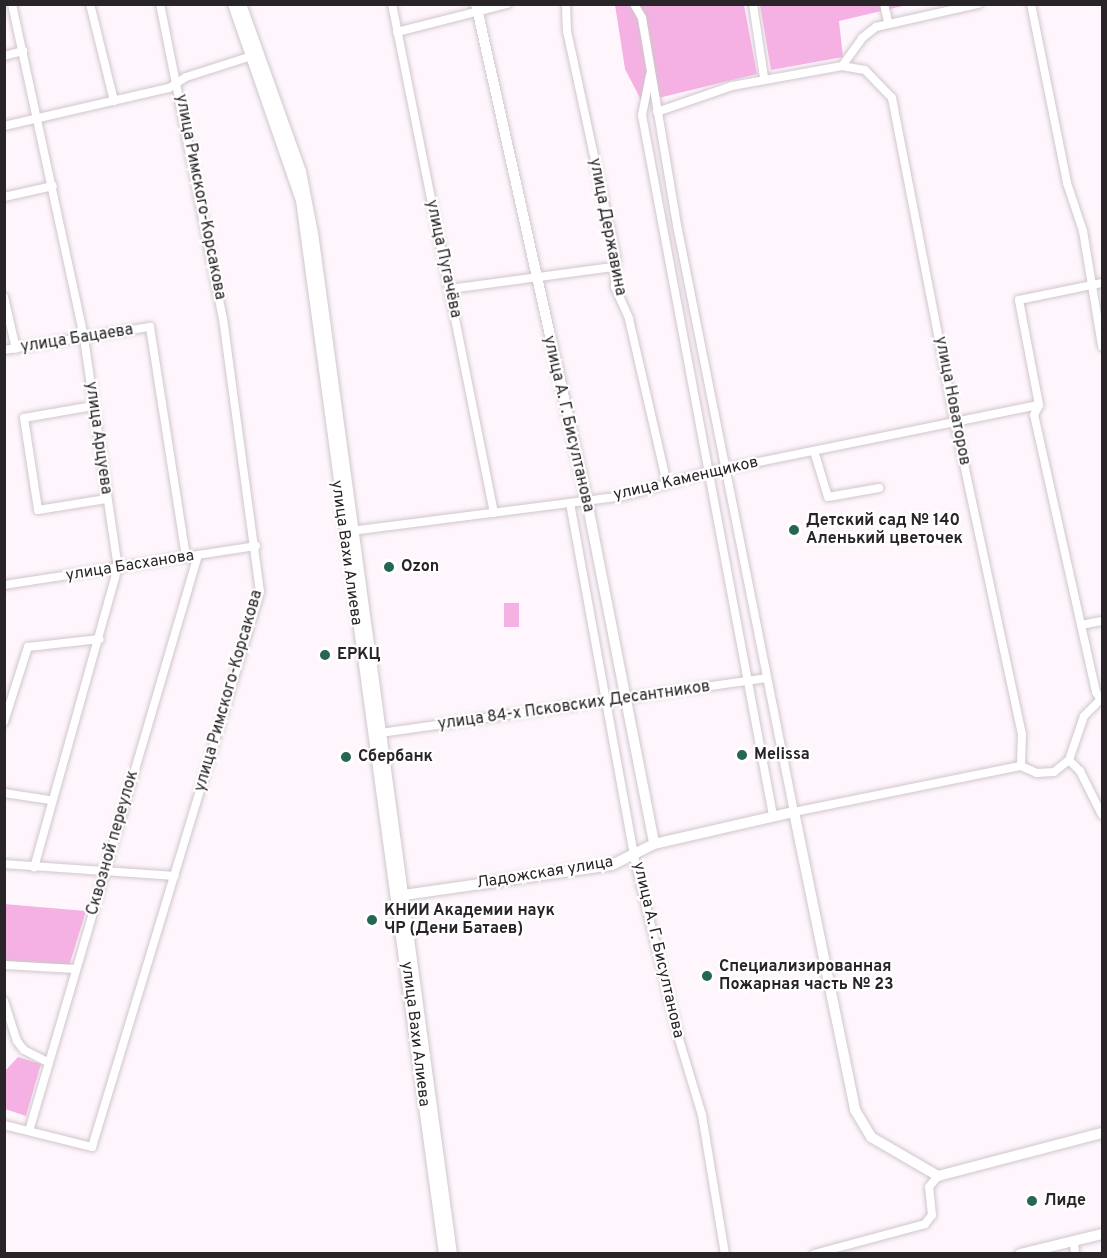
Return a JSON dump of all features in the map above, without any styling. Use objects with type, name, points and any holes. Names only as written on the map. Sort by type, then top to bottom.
[{"type":"main road","name":"улица Вахи Алиева","points":[[233,4],[301,200],[452,1254]]},
{"type":"main road","name":"улица Вахи Алиева","points":[[242,4],[306,191],[347,532],[381,733],[444,1254]]},
{"type":"main road","name":"улица А. Г. Бисултанова","points":[[477,8],[534,278],[587,501],[654,844]]},
{"type":"main road","name":"Ладожская улица","points":[[400,896],[612,865],[654,844],[794,812]]},
{"type":"main road","points":[[794,812],[855,1110],[864,1129],[879,1143],[938,1176],[1102,1133]]},
{"type":"main road","points":[[1020,1254],[1102,1234]]},
{"type":"street","name":"улица Арцуева","points":[[12,4],[84,338],[106,500],[118,567],[100,639],[50,800],[34,867]]},
{"type":"street","points":[[90,4],[114,100]]},
{"type":"street","name":"улица Римского-Корсакова","points":[[29,1131],[92,1147],[260,592],[256,546],[223,319],[178,82],[160,4]]},
{"type":"street","name":"улица Пугачёва","points":[[392,4],[494,513]]},
{"type":"street","points":[[397,32],[477,8],[507,4]]},
{"type":"street","name":"улица Державина","points":[[566,4],[567,30],[616,258],[613,267],[667,483]]},
{"type":"street","points":[[634,4],[642,18]]},
{"type":"street","points":[[641,4],[657,112],[794,812],[1021,766],[1044,774],[1069,760],[1084,717],[1101,698],[1095,692],[1035,415],[1039,405],[1019,300],[1102,283]]},
{"type":"street","points":[[753,4],[764,78]]},
{"type":"street","points":[[884,4],[888,22]]},
{"type":"street","points":[[657,112],[764,78],[842,66],[862,38],[888,22],[978,4]]},
{"type":"street","points":[[1031,4],[1067,183],[1083,231],[1102,346]]},
{"type":"street","points":[[4,56],[23,51]]},
{"type":"street","points":[[4,126],[169,88],[178,82],[252,56]]},
{"type":"street","points":[[651,66],[642,115],[773,816]]},
{"type":"street","name":"улица Новаторов","points":[[842,66],[865,70],[892,98],[955,422],[1022,734],[1021,766]]},
{"type":"street","points":[[4,197],[53,186]]},
{"type":"street","points":[[450,289],[613,267]]},
{"type":"street","points":[[4,297],[16,349]]},
{"type":"street","name":"улица Бацаева","points":[[4,350],[150,327],[186,557]]},
{"type":"street","name":"улица Каменщиков","points":[[347,532],[587,501],[653,490],[667,483],[710,472],[1039,405]]},
{"type":"street","points":[[93,406],[24,418],[38,510],[106,500]]},
{"type":"street","points":[[814,451],[828,497],[879,488]]},
{"type":"street","name":"улица А. Г. Бисултанова","points":[[570,503],[609,703],[636,853],[637,872],[679,1039],[702,1115],[725,1254]]},
{"type":"street","name":"улица Басханова","points":[[4,585],[256,546]]},
{"type":"street","name":"Сквозной переулок","points":[[29,1131],[198,555]]},
{"type":"street","points":[[1081,625],[1102,621]]},
{"type":"street","points":[[4,722],[28,647],[100,639]]},
{"type":"street","name":"улица 84-х Псковских Десантников","points":[[381,733],[609,703],[766,678]]},
{"type":"street","points":[[1069,760],[1080,771],[1102,815]]},
{"type":"street","points":[[4,793],[50,800]]},
{"type":"street","points":[[4,864],[105,873],[175,876]]},
{"type":"street","points":[[4,965],[75,969]]},
{"type":"street","points":[[4,1001],[17,1041],[24,1050],[48,1062]]},
{"type":"street","points":[[4,1125],[29,1131]]},
{"type":"street","points":[[814,1254],[926,1224],[932,1215],[929,1187],[938,1176]]},
{"type":"street","points":[[1074,1242],[1075,1254]]},
{"type":"shaded area","points":[[615,5],[744,5],[757,74],[642,102],[625,69]]},
{"type":"shaded area","points":[[760,5],[907,5],[839,21],[843,57],[771,70]]},
{"type":"shaded area","points":[[504,603],[519,603],[519,627],[504,627]]},
{"type":"shaded area","points":[[4,904],[86,911],[69,966],[5,961]]},
{"type":"shaded area","points":[[18,1057],[41,1064],[26,1116],[5,1109],[5,1071]]},
{"type":"place","name":"Детский сад № 140 Аленький цветочек","points":[[794,530]]},
{"type":"place","name":"Ozon","points":[[389,567]]},
{"type":"place","name":"ЕРКЦ","points":[[325,655]]},
{"type":"place","name":"Melissa","points":[[742,755]]},
{"type":"place","name":"Сбербанк","points":[[346,757]]},
{"type":"place","name":"КНИИ Академии наук ЧР (Дени Батаев)","points":[[372,920]]},
{"type":"place","name":"Специализированная Пожарная часть № 23","points":[[707,976]]},
{"type":"place","name":"Лиде","points":[[1032,1201]]}]
